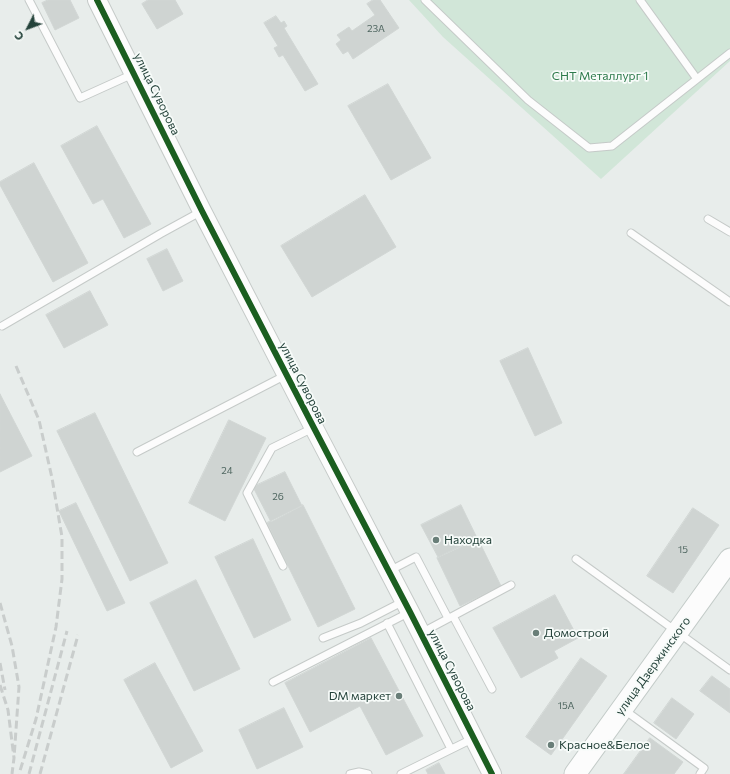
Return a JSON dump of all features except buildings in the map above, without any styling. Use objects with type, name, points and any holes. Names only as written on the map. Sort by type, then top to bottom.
[{"type":"main road","name":"улица Дзержинского","points":[[575,774],[730,559]]},
{"type":"street","name":"улица Суворова","points":[[97,0],[202,211],[389,571],[492,774]]},
{"type":"lane","points":[[29,0],[80,98],[134,73]]},
{"type":"lane","points":[[425,0],[528,100],[589,148],[612,146],[730,53]]},
{"type":"lane","points":[[640,0],[697,79]]},
{"type":"lane","points":[[2,326],[202,211]]},
{"type":"lane","points":[[708,219],[730,232]]},
{"type":"lane","points":[[631,233],[730,302]]},
{"type":"lane","points":[[137,452],[286,375]]},
{"type":"lane","points":[[283,566],[247,493],[272,448],[314,428]]},
{"type":"lane","points":[[389,571],[416,557],[492,689]]},
{"type":"lane","points":[[576,559],[730,670]]},
{"type":"lane","points":[[420,633],[511,585]]},
{"type":"lane","points":[[273,682],[388,623],[407,607]]},
{"type":"lane","points":[[323,638],[361,622],[407,607]]},
{"type":"lane","points":[[388,623],[452,749]]},
{"type":"lane","points":[[622,709],[704,768],[700,774]]},
{"type":"lane","points":[[401,774],[474,738]]},
{"type":"lane","points":[[350,774],[359,772],[368,774]]},
{"type":"green space","name":"СНТ Металлург 1","points":[[409,0],[730,0],[730,61],[601,179],[443,37]]},
{"type":"railway","points":[[16,366],[39,420],[52,478],[62,537],[62,579],[56,627],[36,719],[19,774]]},
{"type":"railway","points":[[0,603],[12,646],[19,687],[14,758]]},
{"type":"railway","points":[[29,774],[67,631]]},
{"type":"railway","points":[[40,774],[78,635]]},
{"type":"railway","points":[[0,663],[5,690]]},
{"type":"railway","points":[[0,685],[8,710],[14,758],[12,774]]},
{"type":"cycle path","points":[[97,0],[202,211],[410,612],[492,774]]},
{"type":"place","name":"Находка","points":[[436,540]]},
{"type":"place","name":"Домострой","points":[[536,633]]},
{"type":"place","name":"DM маркет","points":[[399,696]]},
{"type":"place","name":"Красное&Белое","points":[[551,745]]}]
